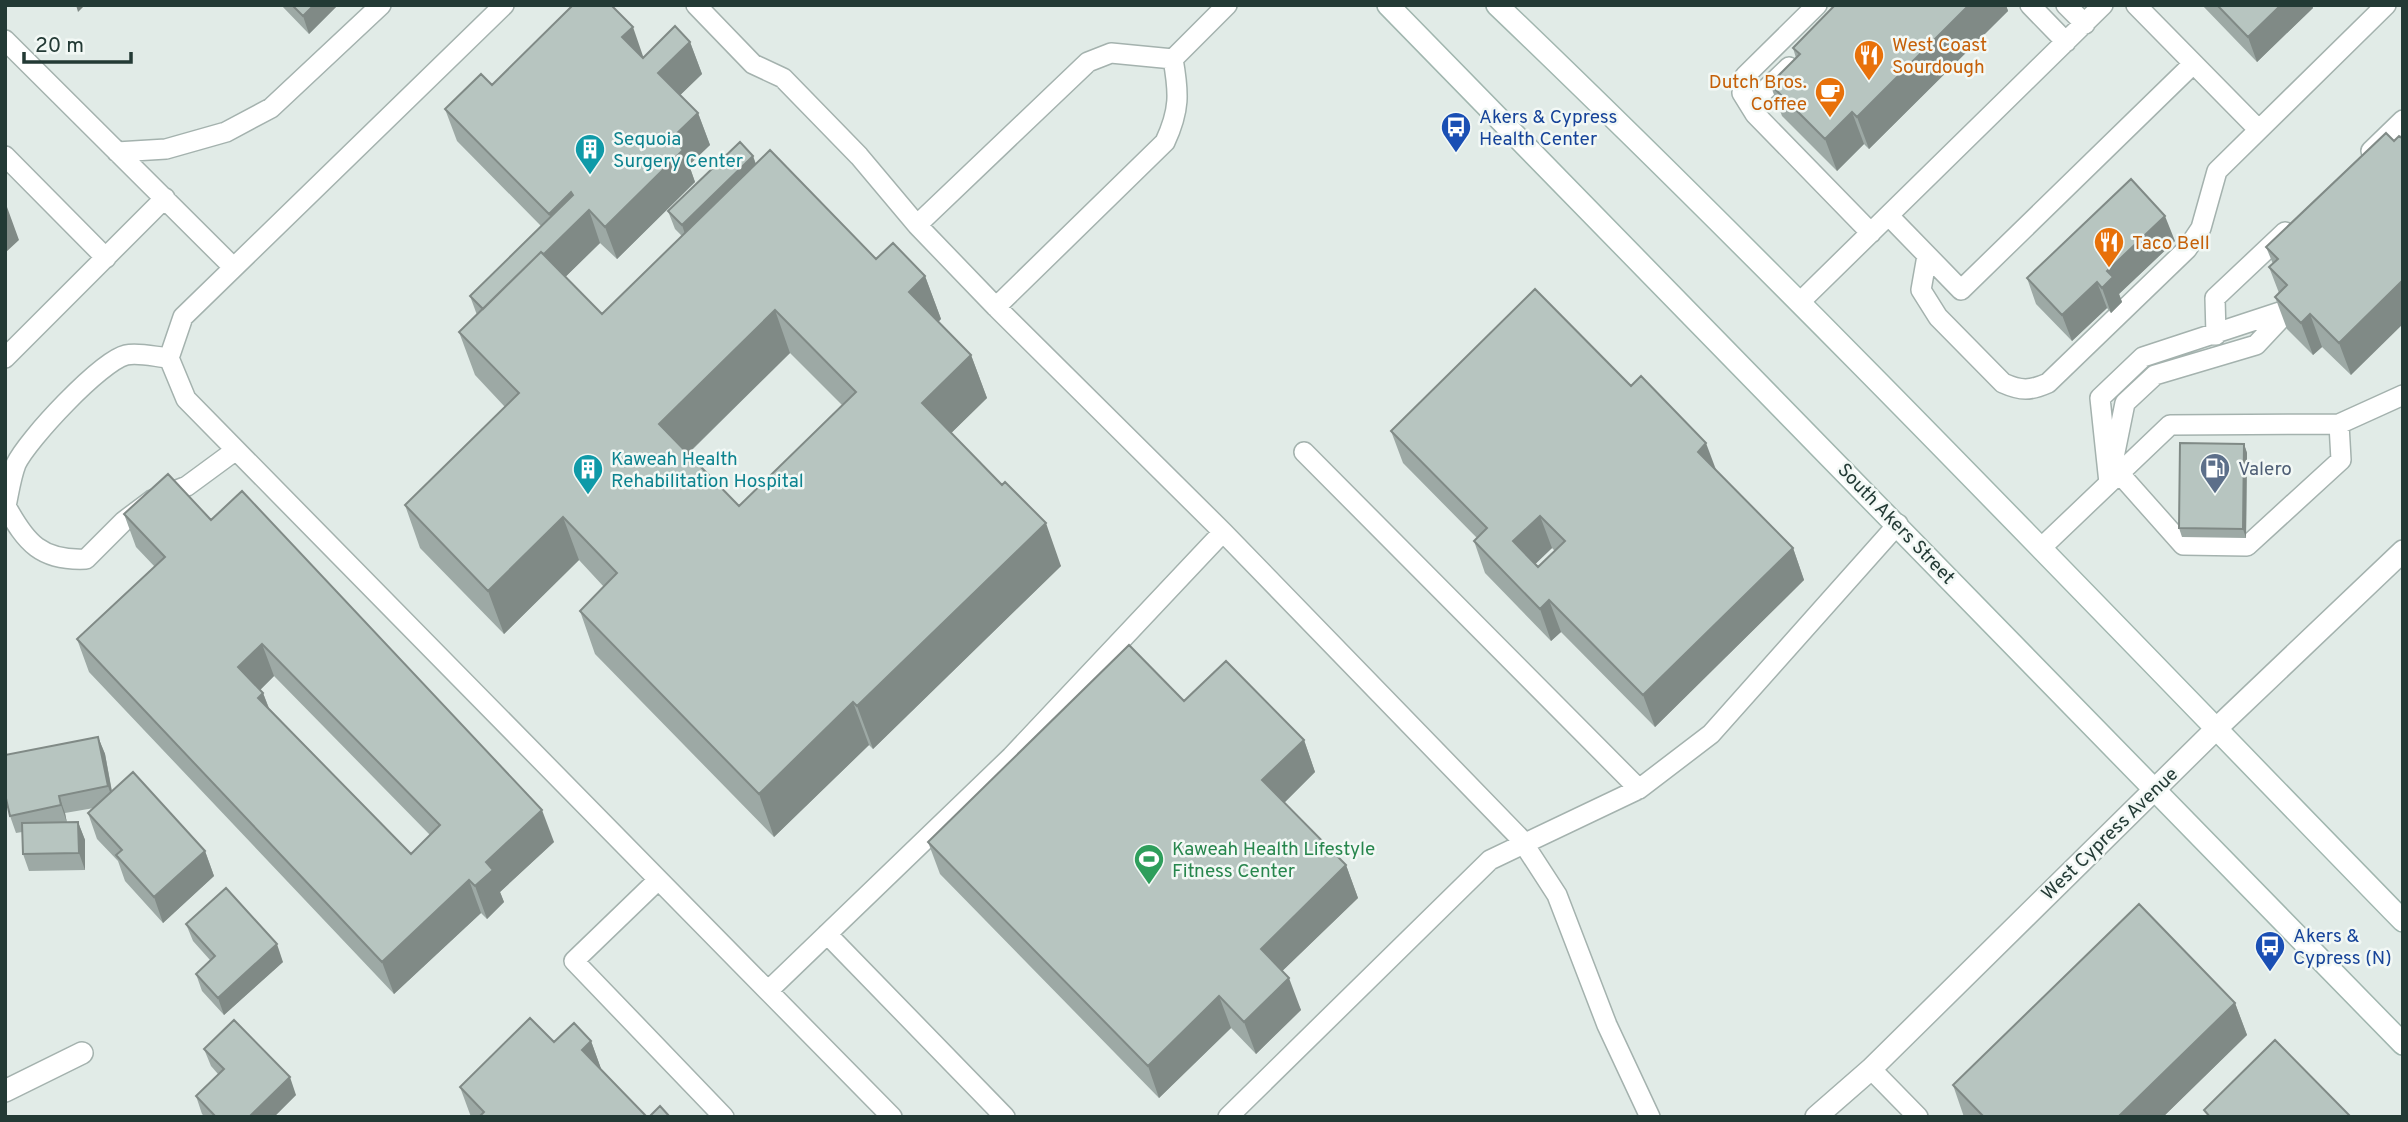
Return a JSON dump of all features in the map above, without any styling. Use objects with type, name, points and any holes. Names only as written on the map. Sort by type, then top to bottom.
[{"type":"main road","name":"South Akers Street","points":[[1388,5],[1898,524],[2403,1044]]},
{"type":"main road","points":[[1497,5],[1800,302],[2403,921]]},
{"type":"main road","name":"West Cypress Avenue","points":[[1816,1117],[1871,1069],[2155,788],[2403,551]]},
{"type":"main road","points":[[5,1091],[82,1053]]},
{"type":"lane","points":[[117,152],[166,149],[202,139],[226,132],[271,108],[381,5]]},
{"type":"lane","points":[[504,5],[183,317],[169,358],[186,399],[892,1117]]},
{"type":"lane","points":[[696,5],[753,64],[783,78],[859,156],[917,225],[996,307],[1223,532],[1524,843],[1557,895],[1607,1025],[1650,1117]]},
{"type":"lane","points":[[1173,59],[1227,5]]},
{"type":"lane","points":[[1817,5],[1745,76],[1742,93],[1755,114],[1871,233]]},
{"type":"lane","points":[[2030,5],[2066,42]]},
{"type":"lane","points":[[2066,5],[2085,24]]},
{"type":"lane","points":[[1800,302],[2103,5]]},
{"type":"lane","points":[[2136,5],[2258,130]]},
{"type":"lane","points":[[1927,256],[1921,290],[1938,317],[2003,383],[2018,390],[2032,390],[2048,383],[2187,249],[2201,228],[2217,170],[2383,6]]},
{"type":"lane","points":[[5,40],[233,267]]},
{"type":"lane","points":[[1755,114],[1762,93],[1807,49]]},
{"type":"lane","points":[[917,225],[1088,62],[1111,53],[1173,59]]},
{"type":"lane","points":[[996,307],[1166,142],[1175,120],[1179,93],[1173,59]]},
{"type":"lane","points":[[1889,216],[1961,290],[2193,64]]},
{"type":"lane","points":[[2353,167],[2403,120]]},
{"type":"lane","points":[[5,156],[106,258]]},
{"type":"lane","points":[[5,358],[165,198]]},
{"type":"lane","points":[[2216,335],[2215,298],[2304,214]]},
{"type":"lane","points":[[2114,478],[2124,403],[2155,375],[2256,345],[2289,309],[2143,357],[2100,398],[2114,478],[2183,545],[2247,546],[2342,460],[2339,424]]},
{"type":"lane","points":[[169,358],[127,354],[111,362],[79,390],[36,438],[17,463],[6,506],[23,537],[46,554],[62,560],[86,559],[124,521],[143,507],[187,486],[236,450]]},
{"type":"lane","points":[[2041,548],[2170,425],[2339,424],[2403,395]]},
{"type":"lane","points":[[1304,452],[1639,789]]},
{"type":"lane","points":[[1228,1117],[1490,860],[1639,789],[1711,734],[1898,524]]},
{"type":"lane","points":[[768,991],[1011,757],[1223,532]]},
{"type":"lane","points":[[658,880],[574,961],[724,1117]]},
{"type":"lane","points":[[827,934],[1005,1117]]},
{"type":"lane","points":[[1871,1069],[1918,1117]]},
{"type":"building","points":[[292,5],[314,5],[303,16]]},
{"type":"building","name":"Sequoia Surgery Center","points":[[573,5],[611,5],[633,27],[622,37],[643,58],[675,26],[690,42],[658,73],[698,113],[672,138],[683,150],[605,227],[589,210],[483,309],[470,296],[573,195],[571,192],[549,214],[445,109],[481,74],[492,85]]},
{"type":"building","points":[[1835,5],[1969,5],[1857,117],[1852,112],[1825,139],[1770,84],[1800,54],[1793,48]]},
{"type":"building","points":[[2217,5],[2281,5],[2248,37]]},
{"type":"building","points":[[2386,133],[2394,141],[2399,136],[2403,139],[2403,280],[2339,343],[2310,314],[2301,323],[2275,297],[2287,285],[2269,267],[2278,259],[2266,247]]},
{"type":"building","points":[[740,142],[753,156],[682,225],[668,211]]},
{"type":"building","name":"Kaweah Health Rehabilitation Hospital","points":[[770,150],[876,259],[893,243],[925,276],[909,292],[971,355],[922,403],[1002,485],[1005,482],[1046,523],[857,706],[853,702],[759,794],[580,611],[617,573],[563,517],[488,591],[405,505],[519,393],[459,332],[541,252],[602,314]],"holes":[[[775,310],[856,392],[739,506],[659,424]]]},
{"type":"building","points":[[2131,179],[2165,216],[2107,271],[2113,277],[2102,288],[2097,282],[2062,315],[2027,278]]},
{"type":"building","points":[[1535,289],[1631,386],[1641,376],[1706,443],[1698,452],[1793,548],[1643,695],[1549,600],[1540,609],[1474,541],[1487,528],[1391,431]],"holes":[[[1540,516],[1565,541],[1538,567],[1513,541]]]},
{"type":"building","name":"Valero","points":[[2180,443],[2244,444],[2243,529],[2179,528]]},
{"type":"building","points":[[168,474],[211,520],[242,491],[542,810],[486,862],[493,870],[475,886],[469,880],[382,962],[77,639],[165,557],[124,514]],"holes":[[[262,644],[440,825],[411,854],[258,698],[263,693],[238,667]]]},
{"type":"building","name":"Kaweah Health Lifestyle Fitness Center","points":[[1129,645],[1184,701],[1226,661],[1304,740],[1262,780],[1346,865],[1261,949],[1289,978],[1244,1022],[1219,996],[1148,1066],[928,842]]},
{"type":"building","points":[[98,737],[108,786],[59,796],[61,805],[10,816],[5,794],[5,755]]},
{"type":"building","points":[[133,772],[205,851],[154,897],[116,855],[122,850],[88,813]]},
{"type":"building","points":[[78,822],[79,853],[23,854],[22,823]]},
{"type":"building","points":[[226,888],[277,944],[218,998],[196,974],[215,956],[186,924]]},
{"type":"building","points":[[2139,904],[2235,1003],[2118,1117],[1984,1117],[1953,1085]]},
{"type":"building","points":[[530,1018],[554,1042],[574,1023],[591,1041],[582,1050],[647,1117],[479,1117],[484,1112],[460,1087]]},
{"type":"building","points":[[234,1020],[290,1077],[249,1117],[216,1117],[196,1096],[224,1069],[204,1049]]},
{"type":"building","points":[[2275,1040],[2351,1117],[2210,1117],[2204,1110]]},
{"type":"building","points":[[660,1106],[670,1117],[649,1117]]},
{"type":"place","name":"West Coast Sourdough","points":[[1869,82]]},
{"type":"place","name":"Dutch Bros. Coffee","points":[[1830,119]]},
{"type":"place","name":"Akers & Cypress Health Center","points":[[1456,154]]},
{"type":"place","name":"Sequoia Surgery Center","points":[[590,176]]},
{"type":"place","name":"Taco Bell","points":[[2109,269]]},
{"type":"place","name":"Valero","points":[[2215,495]]},
{"type":"place","name":"Kaweah Health Rehabilitation Hospital","points":[[588,496]]},
{"type":"place","name":"Kaweah Health Lifestyle Fitness Center","points":[[1149,886]]},
{"type":"place","name":"Akers & Cypress (N)","points":[[2270,973]]}]
